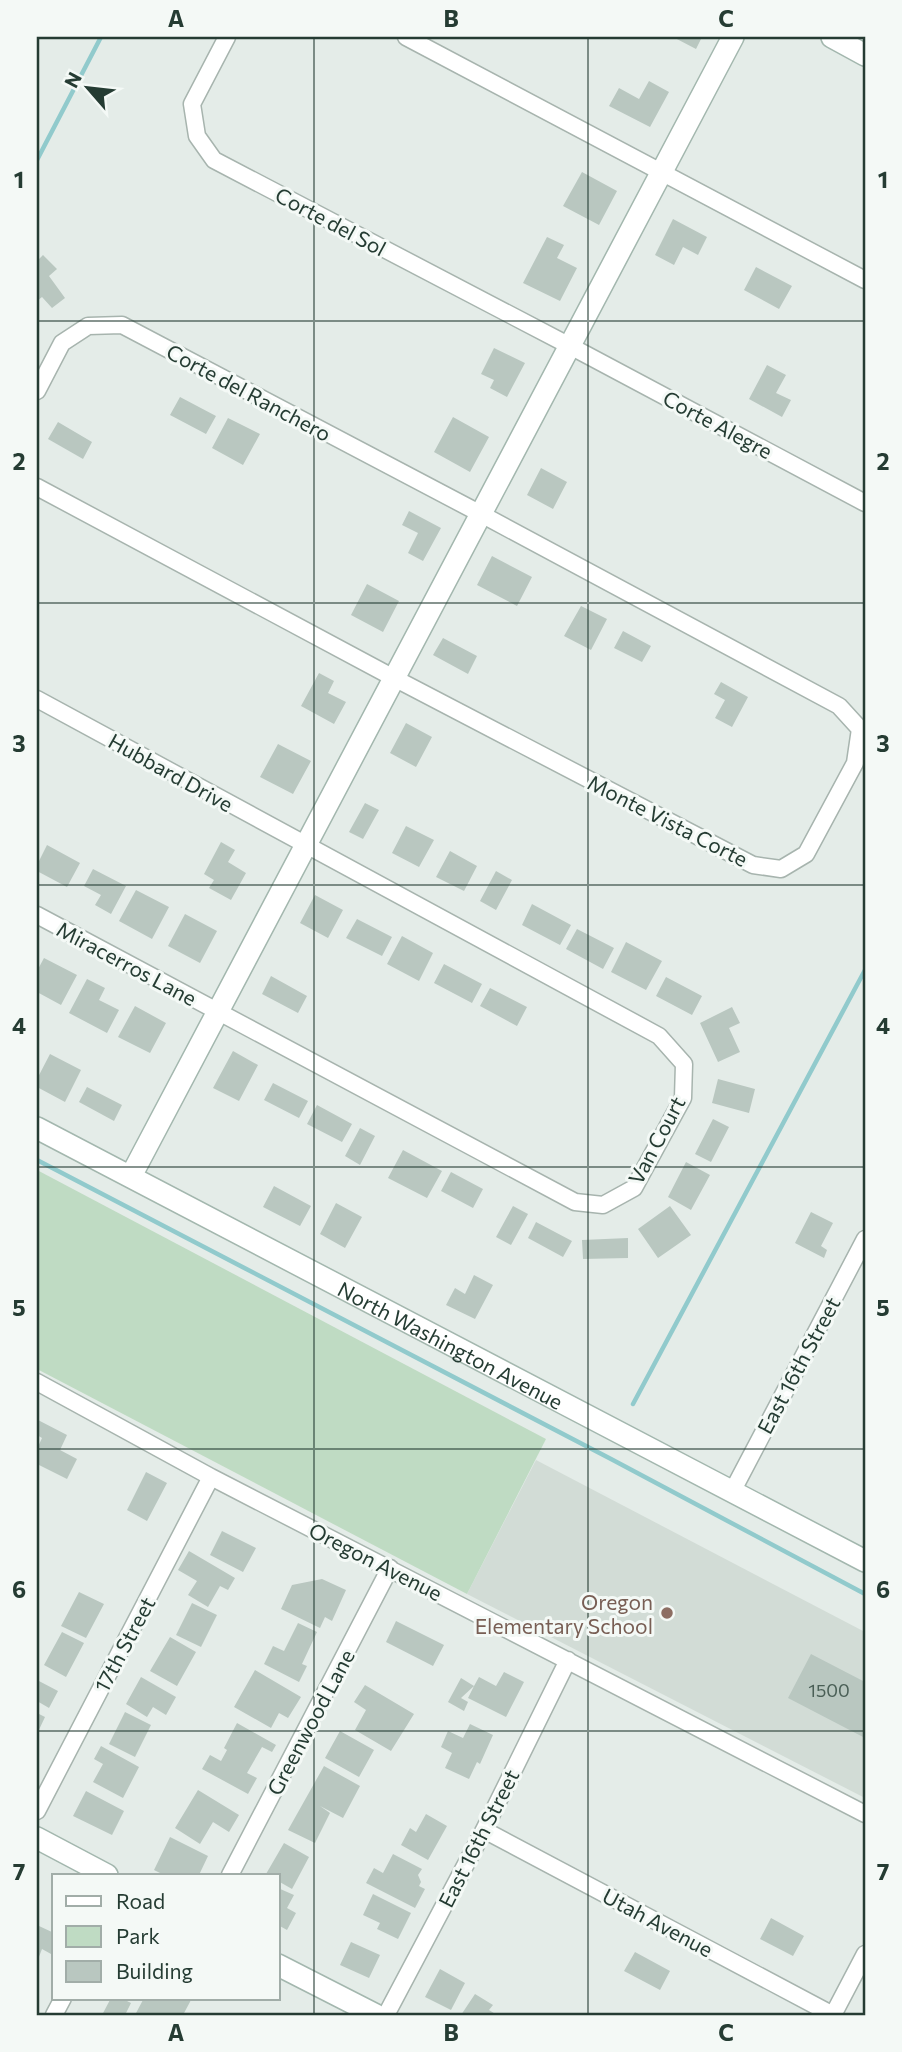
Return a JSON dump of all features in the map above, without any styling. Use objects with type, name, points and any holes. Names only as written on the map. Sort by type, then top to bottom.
[{"type":"street","name":"Corte del Sol","points":[[227,37],[192,104],[197,136],[214,160],[570,346]]},
{"type":"street","points":[[406,37],[865,280]]},
{"type":"street","points":[[131,1175],[733,37]]},
{"type":"street","points":[[832,37],[865,55]]},
{"type":"street","name":"Corte del Ranchero","points":[[37,391],[62,343],[88,326],[122,325],[481,514]]},
{"type":"street","name":"Corte Alegre","points":[[570,346],[865,503]]},
{"type":"street","points":[[37,487],[394,678]]},
{"type":"street","name":"Monte Vista Corte","points":[[394,678],[753,865],[780,869],[806,854],[855,763],[860,729],[839,706],[481,514]]},
{"type":"street","name":"Hubbard Drive","points":[[37,699],[306,845]]},
{"type":"street","name":"Van Court","points":[[218,1012],[575,1202],[603,1205],[634,1188],[683,1098],[684,1064],[659,1036],[306,845]]},
{"type":"street","name":"Miracerros Lane","points":[[37,915],[218,1012]]},
{"type":"street","name":"North Washington Avenue","points":[[37,1128],[865,1561]]},
{"type":"street","name":"East 16th Street","points":[[732,1492],[865,1239]]},
{"type":"street","name":"Oregon Avenue","points":[[37,1382],[211,1477],[865,1814]]},
{"type":"street","name":"17th Street","points":[[37,1811],[211,1477]]},
{"type":"street","name":"Greenwood Lane","points":[[231,1874],[390,1568]]},
{"type":"street","name":"East 16th Street","points":[[386,2015],[484,1830],[568,1660]]},
{"type":"street","name":"Utah Avenue","points":[[484,1830],[833,2015]]},
{"type":"street","points":[[37,1838],[105,1874]]},
{"type":"street","points":[[833,2015],[865,1954]]},
{"type":"street","points":[[280,1966],[376,2015]]},
{"type":"shaded area","name":"Oregon Elementary School","points":[[536,1460],[865,1632],[865,1798],[467,1594]]},
{"type":"green space","points":[[37,1170],[546,1439],[467,1594],[37,1369]]},
{"type":"building","points":[[673,37],[702,37],[696,49]]},
{"type":"building","points":[[649,81],[669,92],[650,127],[609,106],[619,88],[639,99]]},
{"type":"building","points":[[582,172],[617,191],[599,225],[563,206]]},
{"type":"building","points":[[673,219],[707,237],[698,255],[683,247],[674,265],[655,255]]},
{"type":"building","points":[[547,237],[564,245],[557,258],[577,268],[560,301],[523,283]]},
{"type":"building","points":[[43,255],[57,269],[49,276],[65,298],[52,308],[42,297],[37,301],[37,261]]},
{"type":"building","points":[[756,267],[792,286],[779,309],[744,290]]},
{"type":"building","points":[[494,348],[525,363],[507,397],[490,388],[494,380],[481,374]]},
{"type":"building","points":[[767,365],[786,375],[776,393],[791,400],[782,417],[749,399]]},
{"type":"building","points":[[180,397],[216,416],[206,434],[170,415]]},
{"type":"building","points":[[453,417],[489,437],[470,472],[434,452]]},
{"type":"building","points":[[228,418],[260,434],[243,465],[212,448]]},
{"type":"building","points":[[58,422],[92,442],[83,459],[48,439]]},
{"type":"building","points":[[541,468],[567,482],[553,509],[527,495]]},
{"type":"building","points":[[409,511],[441,528],[423,561],[408,553],[418,533],[402,525]]},
{"type":"building","points":[[492,556],[532,577],[517,606],[477,585]]},
{"type":"building","points":[[367,584],[399,601],[383,632],[351,615]]},
{"type":"building","points":[[581,606],[607,619],[591,650],[564,636]]},
{"type":"building","points":[[623,631],[651,646],[642,662],[614,648]]},
{"type":"building","points":[[443,638],[477,656],[468,674],[433,655]]},
{"type":"building","points":[[319,673],[334,681],[328,693],[346,702],[334,724],[301,706]]},
{"type":"building","points":[[721,682],[748,697],[732,727],[715,718],[725,700],[714,694]]},
{"type":"building","points":[[406,723],[432,737],[416,767],[390,753]]},
{"type":"building","points":[[278,744],[311,761],[293,794],[260,777]]},
{"type":"building","points":[[365,803],[379,810],[363,839],[349,832]]},
{"type":"building","points":[[406,826],[434,840],[419,867],[392,853]]},
{"type":"building","points":[[221,842],[235,850],[228,862],[246,873],[231,900],[209,888],[214,880],[204,874]]},
{"type":"building","points":[[47,845],[80,863],[67,887],[37,871],[37,865]]},
{"type":"building","points":[[450,851],[477,866],[464,891],[436,877]]},
{"type":"building","points":[[93,869],[126,886],[111,914],[95,905],[101,895],[84,886]]},
{"type":"building","points":[[496,871],[512,880],[496,910],[480,901]]},
{"type":"building","points":[[136,890],[169,907],[152,939],[119,921]]},
{"type":"building","points":[[315,895],[343,910],[328,938],[300,923]]},
{"type":"building","points":[[532,904],[571,925],[560,945],[522,925]]},
{"type":"building","points":[[185,914],[217,931],[200,963],[168,946]]},
{"type":"building","points":[[357,919],[392,937],[382,956],[346,938]]},
{"type":"building","points":[[577,929],[614,948],[603,969],[566,949]]},
{"type":"building","points":[[402,936],[433,953],[419,981],[387,964]]},
{"type":"building","points":[[626,942],[662,961],[646,990],[611,972]]},
{"type":"building","points":[[44,958],[77,975],[61,1005],[37,992],[37,971]]},
{"type":"building","points":[[444,964],[482,984],[472,1003],[434,983]]},
{"type":"building","points":[[271,976],[307,996],[298,1013],[262,994]]},
{"type":"building","points":[[666,977],[702,996],[692,1015],[656,996]]},
{"type":"building","points":[[87,979],[105,988],[99,1000],[119,1010],[107,1033],[69,1013]]},
{"type":"building","points":[[490,988],[527,1007],[517,1026],[480,1006]]},
{"type":"building","points":[[135,1006],[166,1023],[150,1053],[118,1037]]},
{"type":"building","points":[[732,1007],[740,1023],[729,1028],[740,1052],[718,1062],[700,1023]]},
{"type":"building","points":[[233,1051],[258,1065],[239,1101],[213,1088]]},
{"type":"building","points":[[50,1054],[81,1070],[65,1102],[37,1087],[37,1079]]},
{"type":"building","points":[[718,1079],[755,1089],[749,1113],[712,1103]]},
{"type":"building","points":[[273,1083],[308,1101],[299,1118],[264,1100]]},
{"type":"building","points":[[87,1087],[122,1105],[114,1121],[79,1102]]},
{"type":"building","points":[[317,1105],[352,1124],[342,1142],[307,1124]]},
{"type":"building","points":[[713,1119],[729,1127],[711,1162],[695,1154]]},
{"type":"building","points":[[360,1128],[375,1136],[360,1165],[345,1156]]},
{"type":"building","points":[[403,1150],[442,1171],[427,1198],[388,1178]]},
{"type":"building","points":[[686,1162],[710,1175],[691,1210],[668,1197]]},
{"type":"building","points":[[451,1172],[483,1189],[473,1208],[441,1191]]},
{"type":"building","points":[[274,1186],[311,1206],[300,1226],[263,1207]]},
{"type":"building","points":[[336,1203],[362,1217],[345,1248],[320,1234]]},
{"type":"building","points":[[513,1206],[528,1214],[511,1245],[496,1237]]},
{"type":"building","points":[[670,1206],[691,1235],[658,1258],[638,1229]]},
{"type":"building","points":[[811,1212],[833,1223],[821,1246],[827,1250],[824,1258],[795,1243]]},
{"type":"building","points":[[536,1222],[572,1241],[563,1257],[528,1238]]},
{"type":"building","points":[[628,1238],[628,1258],[583,1259],[582,1240]]},
{"type":"building","points":[[474,1275],[493,1285],[475,1319],[446,1305],[455,1288],[465,1294]]},
{"type":"building","points":[[38,1420],[67,1435],[60,1450],[77,1459],[67,1479],[37,1464],[37,1449],[42,1438],[37,1435]]},
{"type":"building","points":[[146,1472],[167,1483],[147,1521],[127,1510]]},
{"type":"building","points":[[222,1531],[256,1548],[243,1572],[210,1555]]},
{"type":"building","points":[[189,1551],[235,1578],[228,1590],[220,1586],[208,1607],[188,1595],[197,1581],[178,1570]]},
{"type":"building","points":[[322,1579],[346,1590],[332,1621],[325,1617],[320,1628],[281,1609],[292,1585]]},
{"type":"building","points":[[79,1592],[104,1604],[86,1638],[61,1626]]},
{"type":"building","points":[[192,1603],[217,1615],[201,1647],[176,1635]]},
{"type":"building","points":[[396,1621],[444,1645],[433,1666],[386,1642]]},
{"type":"building","points":[[298,1623],[317,1632],[302,1664],[307,1666],[299,1682],[264,1664],[273,1646],[284,1651]]},
{"type":"building","points":[[62,1632],[84,1643],[66,1677],[44,1665]]},
{"type":"building","points":[[170,1637],[196,1652],[177,1686],[150,1671]]},
{"type":"building","points":[[811,1654],[865,1682],[865,1738],[788,1698]]},
{"type":"building","points":[[255,1670],[301,1697],[288,1718],[279,1713],[271,1728],[234,1707]]},
{"type":"building","points":[[504,1672],[524,1682],[506,1717],[468,1698],[479,1677],[496,1686]]},
{"type":"building","points":[[141,1677],[176,1697],[166,1715],[153,1707],[147,1717],[126,1704]]},
{"type":"building","points":[[461,1678],[474,1686],[461,1698],[468,1702],[464,1711],[448,1702]]},
{"type":"building","points":[[37,1680],[58,1691],[49,1708],[37,1701]]},
{"type":"building","points":[[365,1685],[414,1714],[391,1751],[355,1730],[366,1710],[354,1702]]},
{"type":"building","points":[[125,1712],[151,1725],[135,1757],[109,1744]]},
{"type":"building","points":[[37,1713],[45,1717],[37,1734]]},
{"type":"building","points":[[237,1723],[276,1745],[272,1752],[262,1747],[247,1773],[257,1778],[248,1794],[202,1769],[210,1755],[221,1761],[227,1750],[224,1748]]},
{"type":"building","points":[[470,1724],[493,1735],[480,1764],[477,1762],[469,1779],[445,1768],[452,1753],[441,1747],[448,1731],[463,1738]]},
{"type":"building","points":[[340,1731],[374,1750],[359,1777],[325,1758]]},
{"type":"building","points":[[101,1746],[139,1767],[123,1798],[93,1782],[103,1764],[94,1759]]},
{"type":"building","points":[[324,1766],[360,1786],[343,1818],[320,1806],[330,1813],[315,1843],[288,1830]]},
{"type":"building","points":[[198,1790],[239,1815],[229,1832],[213,1822],[200,1844],[175,1828]]},
{"type":"building","points":[[86,1791],[124,1811],[112,1835],[73,1816]]},
{"type":"building","points":[[426,1814],[447,1826],[428,1860],[401,1845],[410,1828],[416,1832]]},
{"type":"building","points":[[170,1837],[208,1856],[199,1874],[162,1874],[154,1870]]},
{"type":"building","points":[[284,1843],[309,1857],[292,1889],[280,1882],[280,1874],[266,1874]]},
{"type":"building","points":[[393,1854],[422,1869],[418,1875],[421,1882],[419,1886],[425,1889],[415,1908],[366,1883],[374,1868],[383,1873]]},
{"type":"building","points":[[280,1889],[294,1895],[287,1908],[296,1913],[287,1930],[280,1926]]},
{"type":"building","points":[[373,1894],[411,1913],[398,1939],[377,1929],[380,1923],[363,1915]]},
{"type":"building","points":[[771,1918],[804,1936],[793,1956],[760,1939]]},
{"type":"building","points":[[39,1926],[52,1932],[52,1952],[51,1954],[42,1949],[37,1962]]},
{"type":"building","points":[[351,1942],[380,1955],[369,1978],[340,1965]]},
{"type":"building","points":[[635,1952],[670,1971],[660,1990],[624,1971]]},
{"type":"building","points":[[440,1969],[465,1983],[451,2010],[425,1997]]},
{"type":"building","points":[[475,1994],[493,2005],[489,2010],[497,2015],[461,2015]]},
{"type":"building","points":[[110,2000],[125,2000],[131,2003],[125,2015],[102,2015]]},
{"type":"building","points":[[143,2000],[191,2000],[183,2015],[135,2015]]},
{"type":"waterway","points":[[37,160],[101,37]]},
{"type":"waterway","points":[[633,1404],[865,970]]},
{"type":"waterway","points":[[37,1160],[865,1594]]},
{"type":"place","name":"Oregon Elementary School","points":[[667,1613]]}]
